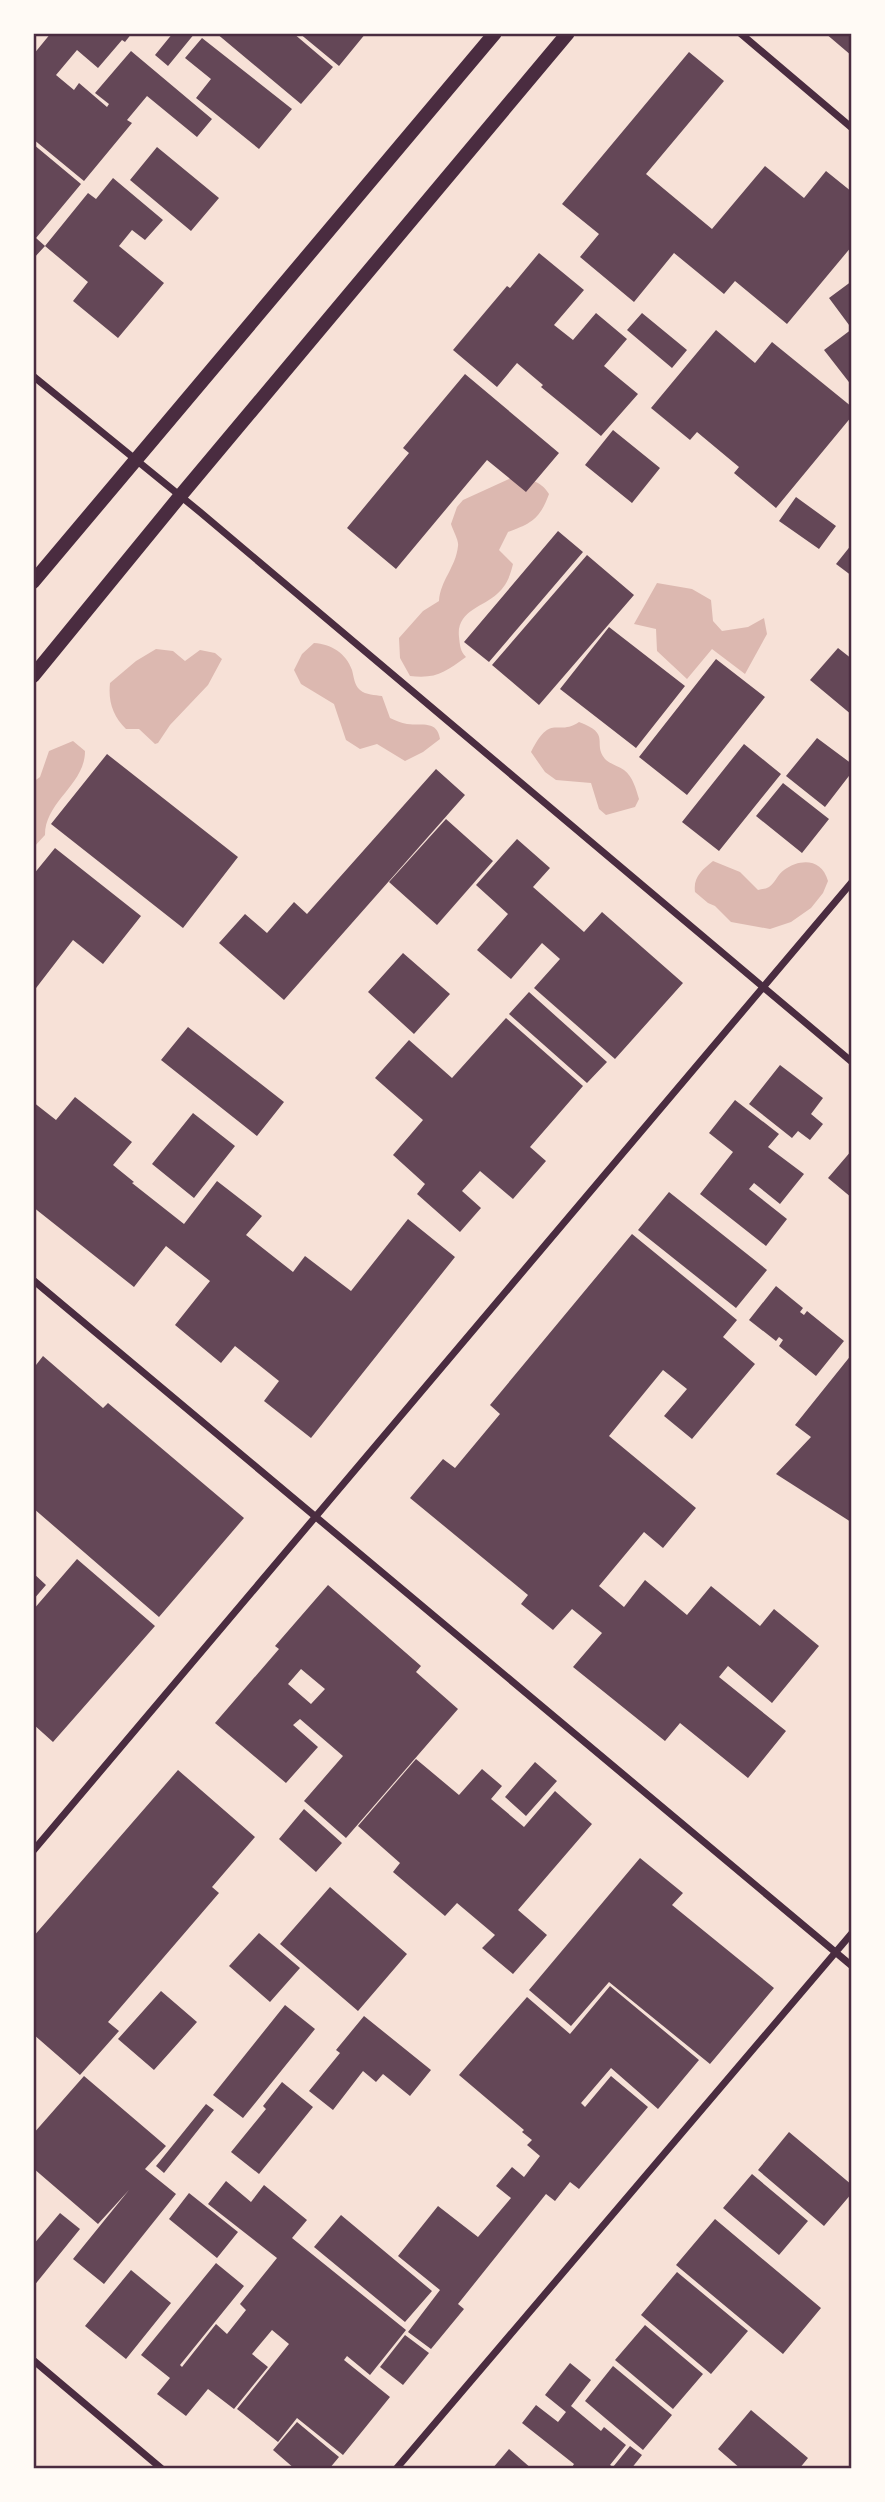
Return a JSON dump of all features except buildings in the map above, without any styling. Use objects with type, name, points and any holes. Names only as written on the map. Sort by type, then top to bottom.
[{"type":"main road","points":[[33,582],[495,33]]},
{"type":"main road","points":[[33,676],[568,33]]},
{"type":"street","points":[[740,33],[852,128]]},
{"type":"street","points":[[33,376],[181,495],[852,1062]]},
{"type":"street","points":[[33,1851],[852,882]]},
{"type":"street","points":[[33,1280],[852,1966]]},
{"type":"street","points":[[396,2469],[852,1933]]},
{"type":"street","points":[[33,2360],[162,2469]]},
{"type":"shaded area","points":[[509,479],[536,482],[549,494],[539,514],[524,526],[508,532],[499,550],[513,564],[508,580],[497,594],[466,615],[462,621],[459,640],[466,657],[440,673],[410,676],[400,658],[399,638],[423,611],[439,601],[442,587],[457,554],[458,541],[451,524],[457,507],[463,500]]},
{"type":"shaded area","points":[[657,583],[692,589],[711,600],[713,621],[722,631],[748,627],[764,618],[767,634],[745,674],[712,649],[687,679],[657,651],[656,629],[634,624]]},
{"type":"shaded area","points":[[314,643],[326,645],[342,654],[352,670],[358,688],[368,694],[382,696],[390,718],[407,724],[432,726],[440,739],[405,761],[377,744],[360,749],[346,740],[334,704],[301,684],[294,670],[302,654]]},
{"type":"shaded area","points":[[156,649],[173,651],[185,661],[200,650],[215,653],[222,659],[208,685],[155,744],[139,729],[126,729],[121,724],[112,708],[110,683],[136,661]]},
{"type":"shaded area","points":[[579,722],[589,726],[598,735],[605,759],[630,776],[639,799],[635,807],[606,815],[599,809],[591,783],[556,780],[545,772],[531,752],[549,729]]},
{"type":"shaded area","points":[[73,741],[85,751],[79,774],[51,812],[45,835],[33,848],[33,782],[40,777],[49,751]]},
{"type":"shaded area","points":[[713,861],[740,872],[758,890],[769,887],[784,870],[804,862],[821,868],[828,881],[823,893],[811,908],[791,922],[770,929],[731,922],[695,892],[697,878]]}]
